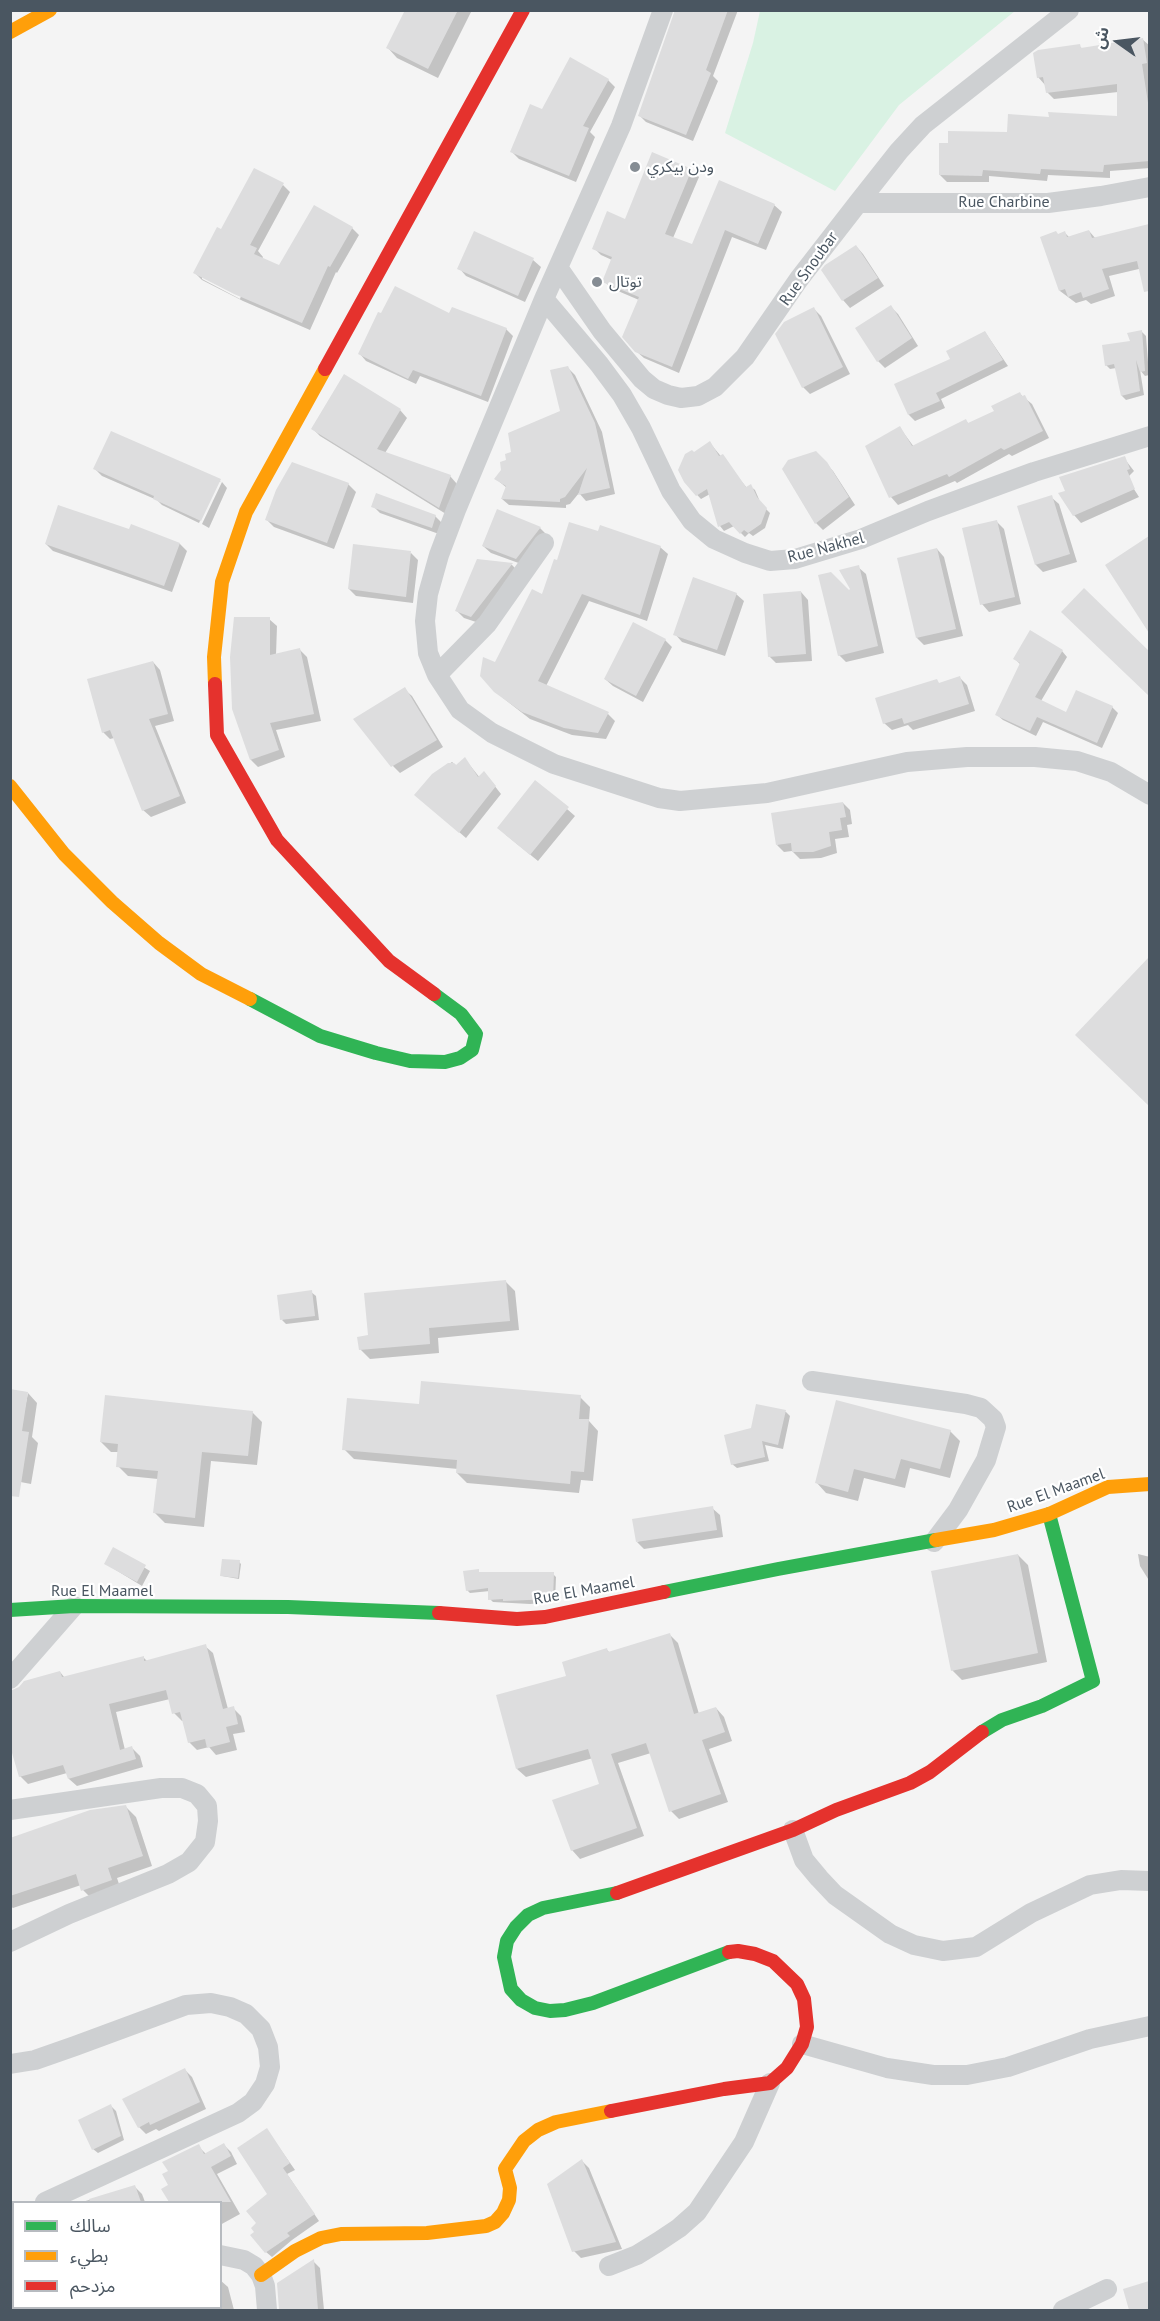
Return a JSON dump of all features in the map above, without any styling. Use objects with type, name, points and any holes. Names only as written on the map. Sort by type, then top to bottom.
[{"type":"street","points":[[10,32],[50,10]]},
{"type":"street","points":[[10,786],[64,854],[112,902],[159,943],[201,974],[320,1036],[376,1053],[410,1061],[445,1062],[460,1058],[472,1050],[476,1034],[466,1019],[389,961],[277,840],[217,735],[214,657],[222,582],[246,512],[524,10]]},
{"type":"street","points":[[663,10],[621,126],[544,299],[439,555],[428,594],[425,621],[428,653],[437,675],[460,710],[492,733],[554,764],[659,798],[680,801],[767,793],[907,762],[967,757],[1035,757],[1077,760],[1111,772],[1149,795]]},
{"type":"street","name":"Rue Snoubar","points":[[559,269],[620,355],[642,379],[668,395],[681,398],[698,396],[715,387],[745,357],[799,279],[899,151],[923,125],[1069,10]]},
{"type":"street","name":"Rue Charbine","points":[[858,203],[1048,203],[1149,187]]},
{"type":"street","name":"Rue Nakhel","points":[[544,299],[622,395],[672,491],[692,521],[714,539],[770,561],[795,559],[861,540],[928,511],[1034,472],[1149,436]]},
{"type":"street","points":[[437,675],[487,624],[544,543]]},
{"type":"street","points":[[812,1381],[966,1404],[981,1408],[993,1419],[996,1427],[986,1460],[958,1510],[934,1542]]},
{"type":"street","name":"Rue El Maamel","points":[[10,1610],[74,1606],[345,1608],[517,1619],[545,1617],[778,1569],[994,1530],[1048,1514],[1108,1487],[1149,1484]]},
{"type":"street","points":[[609,2266],[644,2251],[679,2229],[697,2212],[744,2142],[770,2083],[787,2068],[802,2044],[807,2027],[804,1999],[797,1984],[773,1961],[738,1951],[724,1953],[593,2003],[565,2010],[535,2008],[521,2000],[511,1989],[504,1957],[507,1941],[528,1915],[543,1908],[620,1892],[793,1830],[836,1810],[910,1783],[930,1772],[987,1728],[1002,1720],[1042,1706],[1093,1681],[1048,1514]]},
{"type":"street","points":[[10,1679],[74,1606]]},
{"type":"street","points":[[10,1810],[161,1788],[182,1788],[197,1794],[207,1806],[208,1821],[205,1842],[189,1862],[168,1874],[51,1922],[10,1942]]},
{"type":"street","points":[[793,1830],[804,1860],[835,1895],[890,1934],[914,1945],[943,1951],[976,1947],[1040,1909],[1090,1885],[1121,1880],[1149,1881]]},
{"type":"street","points":[[10,2064],[35,2060],[186,2004],[211,2003],[230,2007],[246,2014],[261,2029],[268,2047],[270,2067],[265,2084],[253,2102],[238,2113],[47,2201]]},
{"type":"street","points":[[802,2044],[887,2068],[933,2076],[967,2075],[1008,2067],[1090,2039],[1149,2026]]},
{"type":"street","points":[[261,2275],[295,2251],[321,2238],[341,2234],[437,2233],[486,2226],[495,2222],[503,2213],[508,2200],[510,2188],[505,2169],[514,2154],[524,2141],[538,2130],[556,2122],[724,2089],[770,2083]]},
{"type":"street","points":[[222,2255],[244,2260],[261,2275],[265,2286],[267,2310]]},
{"type":"street","points":[[1063,2310],[1107,2289]]},
{"type":"green space","points":[[760,10],[1015,11],[899,105],[835,191],[725,133],[753,43]]},
{"type":"building","points":[[405,10],[458,10],[428,69],[386,48]]},
{"type":"building","points":[[675,10],[728,10],[706,70],[711,73],[686,135],[638,116]]},
{"type":"building","points":[[1143,38],[1147,63],[1142,64],[1149,103],[1149,161],[1104,165],[1103,172],[1041,169],[1040,174],[983,170],[982,176],[939,175],[939,143],[948,143],[948,131],[1007,132],[1008,114],[1049,117],[1048,112],[1117,116],[1117,84],[1046,93],[1043,77],[1037,78],[1033,53],[1038,50],[1080,44],[1081,48]]},
{"type":"building","points":[[570,57],[609,79],[583,126],[589,128],[569,176],[510,152],[530,104],[542,109]]},
{"type":"building","points":[[652,152],[692,169],[665,234],[692,244],[719,180],[775,204],[758,244],[725,230],[672,367],[635,352],[622,337],[639,297],[602,282],[612,257],[592,249],[607,211],[625,219]]},
{"type":"building","points":[[254,168],[284,183],[250,245],[257,248],[254,254],[279,265],[314,205],[353,227],[330,267],[328,266],[302,323],[234,294],[193,273],[217,227],[221,229]]},
{"type":"building","points":[[1149,224],[1149,291],[1144,292],[1137,261],[1102,269],[1109,289],[1083,298],[1081,292],[1068,297],[1065,289],[1059,291],[1040,237],[1056,231],[1058,234],[1065,231],[1067,237],[1089,230],[1092,238]]},
{"type":"building","points":[[474,231],[534,258],[518,296],[457,269]]},
{"type":"building","points":[[856,245],[878,278],[842,301],[821,270]]},
{"type":"building","points":[[395,286],[449,313],[452,307],[507,328],[481,396],[413,370],[408,379],[358,354],[378,312],[381,313]]},
{"type":"building","points":[[891,305],[912,338],[877,362],[855,328]]},
{"type":"building","points":[[814,307],[843,367],[802,388],[775,334],[784,322]]},
{"type":"building","points":[[1142,330],[1145,371],[1140,372],[1136,360],[1140,391],[1121,396],[1114,364],[1105,366],[1102,345],[1130,341],[1127,333]]},
{"type":"building","points":[[985,331],[1003,360],[936,393],[940,401],[908,415],[894,384],[950,359],[946,351]]},
{"type":"building","points":[[568,366],[595,423],[610,488],[578,495],[587,468],[565,497],[560,499],[560,502],[501,499],[506,486],[494,479],[501,470],[500,462],[506,460],[505,454],[511,452],[508,433],[560,411],[550,370]]},
{"type":"building","points":[[344,374],[401,409],[377,449],[451,475],[439,508],[311,429]]},
{"type":"building","points":[[1020,392],[1022,396],[1025,395],[1043,431],[1004,450],[1001,448],[949,477],[947,474],[889,498],[865,446],[900,426],[912,446],[966,419],[968,423],[994,411],[991,406]]},
{"type":"building","points":[[111,431],[221,479],[201,521],[153,499],[154,496],[93,469]]},
{"type":"building","points":[[710,441],[719,456],[723,454],[746,487],[751,484],[757,497],[767,508],[761,524],[748,533],[744,530],[740,534],[729,522],[718,527],[707,489],[696,496],[684,482],[678,470],[685,454],[692,450],[694,452]]},
{"type":"building","points":[[816,451],[827,462],[849,497],[815,524],[782,469],[788,460]]},
{"type":"building","points":[[1125,456],[1130,469],[1127,470],[1135,489],[1073,516],[1058,493],[1065,491],[1059,477]]},
{"type":"building","points":[[292,462],[349,483],[327,543],[265,520],[276,490]]},
{"type":"building","points":[[376,493],[436,515],[432,528],[371,507]]},
{"type":"building","points":[[1052,495],[1070,554],[1035,565],[1017,506]]},
{"type":"building","points":[[58,505],[129,529],[131,524],[180,543],[164,586],[45,544]]},
{"type":"building","points":[[497,509],[541,527],[516,559],[482,546]]},
{"type":"building","points":[[997,520],[1015,597],[980,605],[962,528]]},
{"type":"building","points":[[569,522],[598,531],[600,525],[661,546],[640,615],[582,594],[538,681],[609,712],[598,733],[564,728],[522,712],[494,692],[480,676],[483,657],[495,662],[532,589],[542,594],[554,559],[557,560]]},
{"type":"building","points":[[1149,536],[1149,633],[1105,565]]},
{"type":"building","points":[[353,544],[411,551],[406,597],[348,589]]},
{"type":"building","points":[[937,548],[956,629],[916,638],[897,558]]},
{"type":"building","points":[[477,559],[513,563],[471,617],[455,611]]},
{"type":"building","points":[[859,565],[878,646],[838,656],[818,575],[831,572],[849,590],[839,570]]},
{"type":"building","points":[[693,577],[737,593],[717,650],[673,635]]},
{"type":"building","points":[[1084,588],[1149,651],[1149,696],[1061,612]]},
{"type":"building","points":[[801,591],[806,654],[768,657],[763,594]]},
{"type":"building","points":[[234,617],[270,617],[270,655],[300,648],[314,714],[270,723],[279,750],[250,760],[232,709],[230,657]]},
{"type":"building","points":[[633,622],[666,639],[636,696],[604,679]]},
{"type":"building","points":[[1030,630],[1063,650],[1035,697],[1066,712],[1076,690],[1113,706],[1097,743],[1037,717],[1030,731],[995,715],[1020,663],[1013,659]]},
{"type":"building","points":[[153,661],[168,714],[149,719],[180,796],[142,811],[110,730],[102,733],[87,679]]},
{"type":"building","points":[[960,676],[969,704],[904,724],[902,718],[883,724],[875,698],[937,679],[939,683]]},
{"type":"building","points":[[405,687],[437,740],[391,767],[353,719]]},
{"type":"building","points":[[465,757],[478,777],[484,771],[496,786],[459,833],[414,795],[432,774],[448,763],[456,765]]},
{"type":"building","points":[[535,780],[569,807],[530,855],[497,828]]},
{"type":"building","points":[[843,802],[846,817],[840,818],[842,830],[829,832],[831,846],[813,852],[792,852],[791,843],[776,845],[771,813]]},
{"type":"building","points":[[1149,957],[1149,1106],[1075,1035]]},
{"type":"building","points":[[506,1280],[510,1321],[429,1328],[430,1344],[359,1350],[357,1337],[368,1335],[364,1293]]},
{"type":"building","points":[[312,1290],[315,1316],[280,1320],[277,1295]]},
{"type":"building","points":[[421,1381],[581,1395],[579,1419],[589,1419],[584,1472],[571,1471],[570,1484],[456,1473],[457,1460],[342,1450],[347,1398],[419,1404]]},
{"type":"building","points":[[10,1389],[28,1392],[22,1431],[29,1432],[19,1497],[10,1496]]},
{"type":"building","points":[[105,1395],[253,1411],[248,1456],[202,1452],[195,1518],[153,1513],[158,1471],[116,1467],[118,1444],[100,1442]]},
{"type":"building","points":[[836,1400],[951,1430],[940,1469],[901,1459],[895,1479],[854,1469],[848,1492],[815,1483]]},
{"type":"building","points":[[756,1404],[786,1410],[778,1445],[762,1441],[765,1457],[731,1465],[724,1435],[751,1428]]},
{"type":"building","points":[[713,1506],[717,1530],[636,1542],[632,1519]]},
{"type":"building","points":[[113,1547],[146,1565],[137,1582],[104,1564]]},
{"type":"building","points":[[1018,1554],[1038,1653],[951,1671],[931,1571]]},
{"type":"building","points":[[222,1559],[240,1560],[238,1578],[220,1576]]},
{"type":"building","points":[[479,1569],[479,1572],[554,1572],[553,1599],[488,1600],[488,1588],[466,1591],[463,1571]]},
{"type":"building","points":[[670,1633],[694,1714],[716,1707],[725,1732],[702,1740],[721,1794],[669,1812],[646,1743],[611,1754],[637,1828],[571,1851],[552,1800],[599,1784],[588,1749],[516,1769],[496,1695],[566,1676],[562,1662],[607,1648],[608,1652]]},
{"type":"building","points":[[206,1644],[223,1709],[234,1706],[238,1724],[226,1727],[230,1742],[207,1748],[205,1739],[188,1743],[180,1712],[172,1714],[166,1690],[109,1704],[120,1750],[132,1746],[136,1759],[68,1779],[63,1765],[19,1777],[10,1746],[10,1691],[19,1687],[24,1681],[60,1671],[62,1677],[144,1656],[144,1661]]},
{"type":"building","points":[[126,1805],[143,1856],[108,1868],[112,1880],[81,1891],[76,1874],[10,1896],[10,1838],[90,1810]]},
{"type":"building","points":[[185,2068],[200,2102],[150,2125],[149,2122],[138,2128],[122,2099]]},
{"type":"building","points":[[111,2104],[121,2136],[92,2150],[78,2120]]},
{"type":"building","points":[[267,2128],[290,2163],[283,2168],[315,2214],[287,2233],[290,2236],[265,2253],[250,2235],[254,2232],[251,2228],[256,2223],[246,2211],[267,2194],[237,2148]]},
{"type":"building","points":[[224,2143],[231,2156],[211,2167],[231,2202],[168,2201],[161,2189],[168,2185],[162,2174],[168,2171],[162,2162],[199,2144],[204,2154]]},
{"type":"building","points":[[582,2159],[616,2242],[572,2252],[547,2184]]},
{"type":"building","points":[[135,2185],[141,2201],[90,2201],[89,2199]]},
{"type":"building","points":[[314,2259],[318,2310],[279,2310],[277,2283]]},
{"type":"building","points":[[1149,2281],[1149,2310],[1129,2310],[1123,2289]]},
{"type":"traffic: fast","points":[[250,999],[320,1036],[376,1053],[410,1061],[445,1062],[460,1058],[472,1050],[476,1034],[461,1014],[434,994]]},
{"type":"traffic: fast","points":[[982,1732],[1002,1720],[1042,1706],[1093,1681],[1049,1514]]},
{"type":"traffic: fast","points":[[664,1592],[936,1540]]},
{"type":"traffic: fast","points":[[10,1610],[74,1606],[288,1607],[439,1613]]},
{"type":"traffic: fast","points":[[617,1893],[543,1908],[528,1915],[516,1927],[507,1941],[504,1957],[511,1989],[521,2000],[535,2008],[550,2011],[565,2010],[593,2003],[729,1952]]},
{"type":"traffic: slow","points":[[10,32],[50,10]]},
{"type":"traffic: slow","points":[[215,684],[214,657],[222,582],[246,512],[325,369]]},
{"type":"traffic: slow","points":[[10,786],[64,854],[112,902],[159,943],[201,974],[250,999]]},
{"type":"traffic: slow","points":[[936,1540],[994,1530],[1049,1514],[1108,1487],[1150,1484]]},
{"type":"traffic: slow","points":[[261,2275],[295,2251],[321,2238],[341,2234],[427,2233],[486,2226],[495,2222],[503,2213],[509,2200],[510,2188],[505,2169],[524,2141],[538,2130],[556,2122],[611,2111]]},
{"type":"traffic: jam","points":[[325,369],[523,10]]},
{"type":"traffic: jam","points":[[215,684],[217,735],[277,840],[389,961],[434,994]]},
{"type":"traffic: jam","points":[[439,1613],[517,1619],[545,1617],[664,1592]]},
{"type":"traffic: jam","points":[[617,1893],[793,1830],[836,1810],[910,1783],[930,1772],[982,1732]]},
{"type":"traffic: jam","points":[[611,2111],[724,2089],[770,2083],[787,2068],[802,2044],[807,2027],[804,1999],[797,1984],[773,1961],[755,1954],[729,1952]]},
{"type":"place","name":"ودن بيكري","points":[[635,167]]},
{"type":"place","name":"توتال","points":[[597,282]]}]
